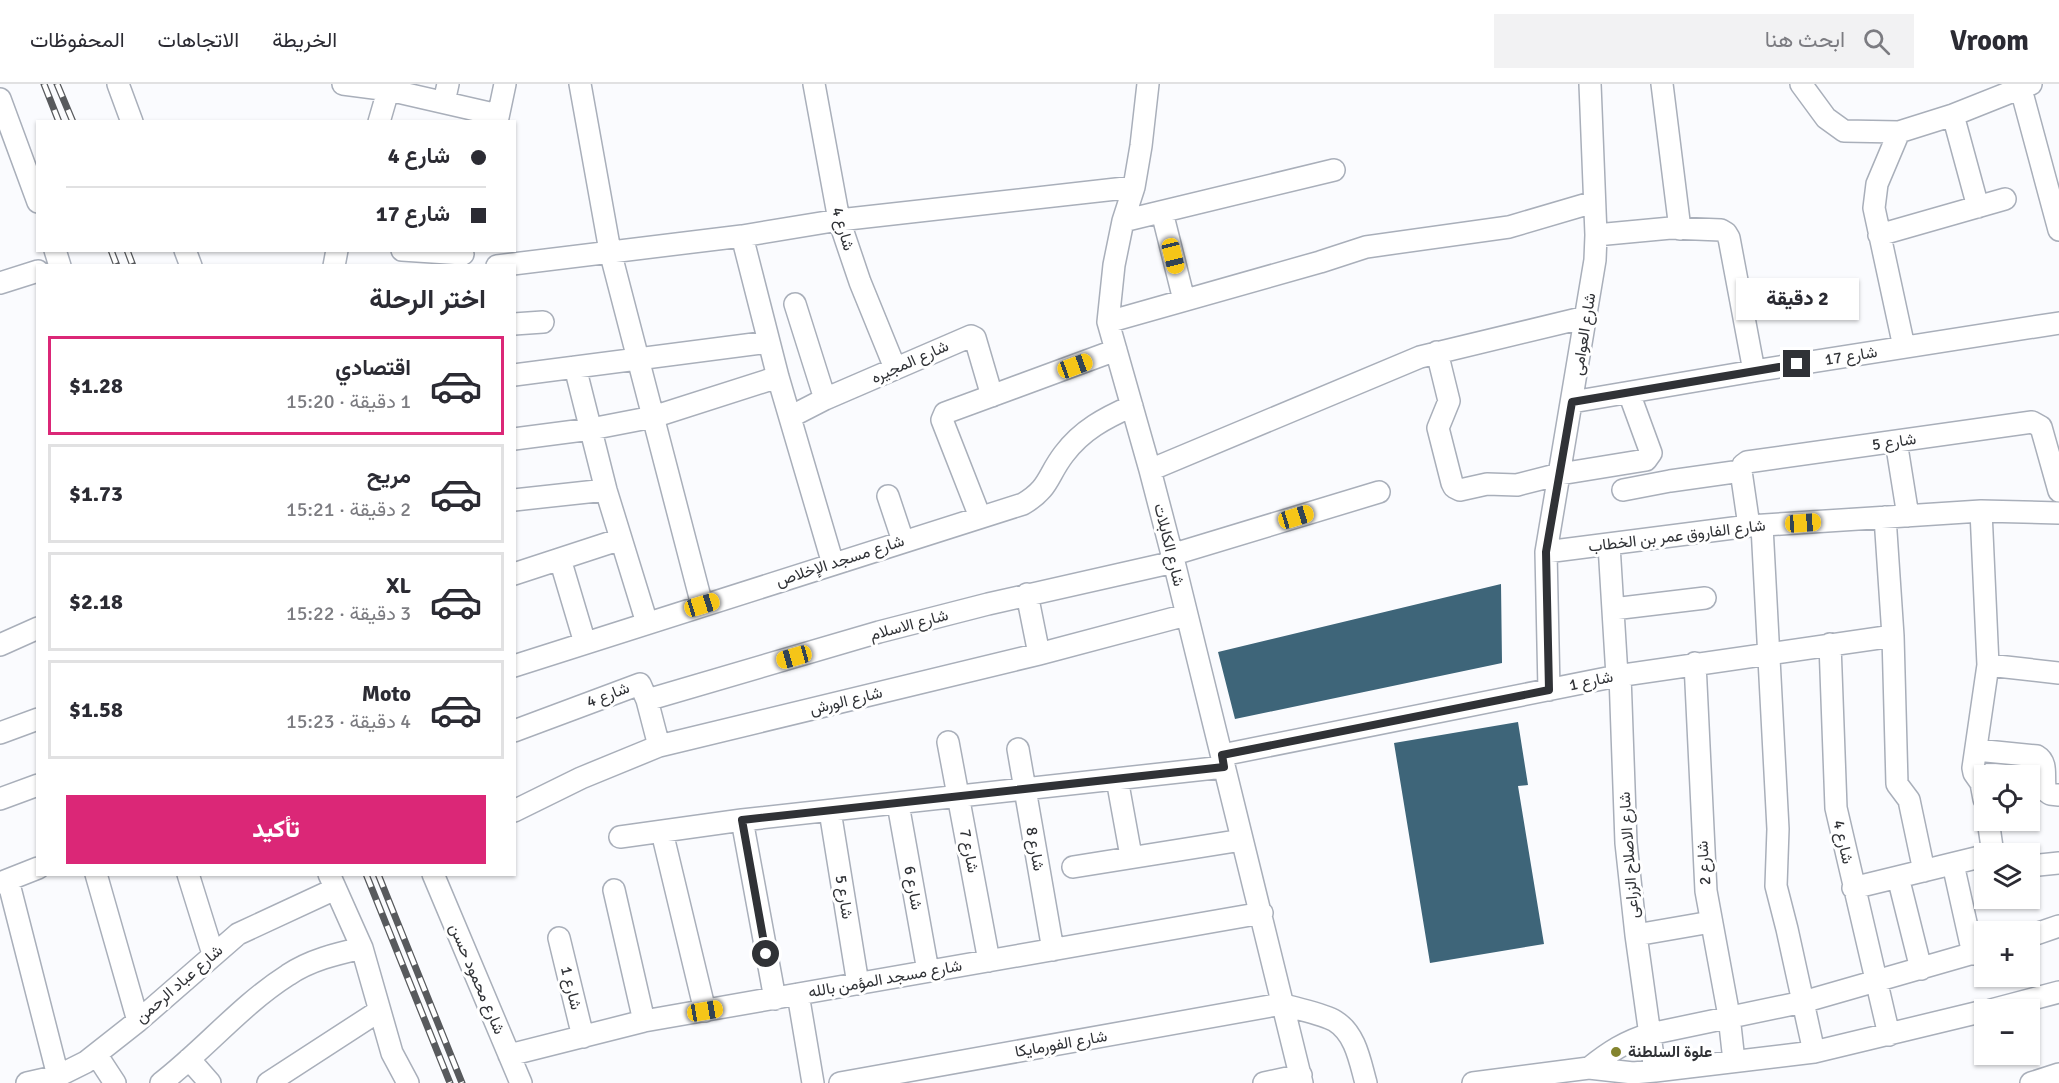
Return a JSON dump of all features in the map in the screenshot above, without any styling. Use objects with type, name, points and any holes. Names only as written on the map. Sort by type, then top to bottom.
[{"type":"street","points":[[118,84],[131,120]]},
{"type":"street","points":[[343,84],[446,93],[498,118],[505,84]]},
{"type":"street","points":[[580,84],[610,250],[702,605]]},
{"type":"street","name":"شارع 4","points":[[814,84],[838,220],[895,368]]},
{"type":"street","name":"شارع الكابلات","points":[[1148,84],[1134,187],[1123,221],[1114,265],[1108,322],[1173,559],[1262,913],[1301,1079]]},
{"type":"street","name":"شارع العوامى","points":[[1549,690],[1546,552],[1595,260],[1590,84]]},
{"type":"street","points":[[1662,84],[1680,229]]},
{"type":"street","points":[[1801,84],[1826,118],[1844,131],[1899,132],[1953,115],[2026,86],[2059,230]]},
{"type":"street","points":[[380,120],[390,87]]},
{"type":"street","points":[[2,111],[36,197]]},
{"type":"street","points":[[1953,115],[1978,207]]},
{"type":"street","points":[[1899,132],[1877,184],[1874,208],[1904,347]]},
{"type":"street","points":[[1123,221],[1334,170]]},
{"type":"street","points":[[511,264],[610,250],[742,236],[838,220],[1134,187]]},
{"type":"street","points":[[1879,235],[2005,199]]},
{"type":"street","points":[[1108,322],[1366,247],[1509,227],[1594,202]]},
{"type":"street","points":[[1162,212],[1184,300]]},
{"type":"street","points":[[1596,235],[1671,228],[1726,232],[1755,371]]},
{"type":"street","points":[[742,236],[778,377],[833,564]]},
{"type":"street","points":[[419,252],[462,257]]},
{"type":"street","points":[[0,283],[36,272]]},
{"type":"street","points":[[795,304],[825,399]]},
{"type":"street","points":[[1150,470],[1403,363],[1437,352],[1586,317]]},
{"type":"street","points":[[516,324],[543,322]]},
{"type":"street","name":"شارع 17","points":[[1572,402],[2059,323]]},
{"type":"street","name":"شارع المجيره","points":[[790,417],[825,399],[968,336],[974,336],[992,396]]},
{"type":"street","points":[[516,375],[769,342]]},
{"type":"street","points":[[980,517],[942,420],[945,413],[1116,350]]},
{"type":"street","points":[[1437,352],[1449,401],[1438,428],[1454,487],[1460,490],[1487,484],[1517,485],[1560,474],[1646,460],[1650,456],[1650,450],[1629,393]]},
{"type":"street","points":[[575,367],[606,490],[646,623]]},
{"type":"street","points":[[516,439],[591,429],[653,417],[778,377]]},
{"type":"street","name":"شارع مسجد الإخلاص","points":[[516,665],[1023,504],[1037,496],[1063,455],[1082,434],[1105,417],[1132,406]]},
{"type":"street","name":"شارع 5","points":[[1623,490],[1741,471],[1747,462],[2032,422],[2041,427],[2059,490]]},
{"type":"street","points":[[1896,441],[1908,516]]},
{"type":"street","points":[[1741,471],[1756,526],[1768,654],[1778,829],[1776,886],[1814,1052]]},
{"type":"street","points":[[516,500],[606,490]]},
{"type":"street","name":"شارع الاسلام","points":[[647,700],[879,632],[1173,559],[1379,492]]},
{"type":"street","points":[[888,496],[903,541]]},
{"type":"street","points":[[1974,771],[1988,664],[1981,511]]},
{"type":"street","name":"شارع الفاروق عمر بن الخطاب","points":[[1546,552],[1756,526],[1981,511],[2059,513]]},
{"type":"street","points":[[1885,517],[1893,636],[1896,784],[1909,800],[1924,871]]},
{"type":"street","points":[[516,573],[621,539]]},
{"type":"street","name":"شارع الاصلاح الزراعى","points":[[1609,545],[1624,811],[1635,935],[1655,1071]]},
{"type":"street","points":[[560,559],[585,643]]},
{"type":"street","points":[[1027,594],[1039,654]]},
{"type":"street","points":[[1613,609],[1705,598]]},
{"type":"street","name":"شارع الورش","points":[[516,810],[581,778],[659,746],[1039,654],[1186,615]]},
{"type":"street","points":[[0,645],[36,629]]},
{"type":"street","name":"شارع 1","points":[[620,837],[742,820],[1117,779],[1223,761],[1618,676],[1893,636]]},
{"type":"street","name":"شارع 4","points":[[1830,644],[1836,808],[1889,1035]]},
{"type":"street","name":"شارع 2","points":[[1695,663],[1703,862],[1711,922],[1729,1016],[1734,1061]]},
{"type":"street","points":[[1988,664],[2059,673]]},
{"type":"street","name":"شارع 4","points":[[516,730],[637,684],[642,686],[647,700],[659,746]]},
{"type":"street","points":[[0,734],[36,720]]},
{"type":"street","name":"شارع 7","points":[[948,742],[989,961]]},
{"type":"street","name":"شارع 8","points":[[1018,749],[1053,950]]},
{"type":"street","points":[[1976,750],[2042,759],[2046,791],[2059,795]]},
{"type":"street","points":[[1117,779],[1131,856]]},
{"type":"street","points":[[0,799],[36,786]]},
{"type":"street","name":"شارع 6","points":[[898,804],[928,971]]},
{"type":"street","name":"شارع 5","points":[[830,811],[858,984]]},
{"type":"street","points":[[742,820],[775,999]]},
{"type":"street","points":[[662,832],[705,1011]]},
{"type":"street","points":[[1073,867],[1242,840]]},
{"type":"street","points":[[1853,888],[1974,859]]},
{"type":"street","points":[[2040,865],[2059,863]]},
{"type":"street","points":[[1953,864],[1974,935]]},
{"type":"street","points":[[36,869],[4,882],[58,1076]]},
{"type":"street","points":[[97,876],[138,1021]]},
{"type":"street","points":[[189,876],[213,954]]},
{"type":"street","name":"شارع محمود حسن","points":[[434,876],[521,1083]]},
{"type":"street","points":[[1898,877],[1921,969]]},
{"type":"street","points":[[332,882],[362,948],[392,1053],[408,1083]]},
{"type":"street","name":"شارع عباد الرحمن","points":[[27,1083],[58,1076],[86,1062],[138,1021],[213,954],[248,928],[332,882]]},
{"type":"street","points":[[614,890],[644,1021]]},
{"type":"street","name":"شارع مسجد المؤمن بالله","points":[[509,1055],[644,1021],[1262,913]]},
{"type":"street","points":[[1635,935],[1711,922]]},
{"type":"street","points":[[2040,933],[2059,926]]},
{"type":"street","name":"شارع 1","points":[[559,938],[583,1037]]},
{"type":"street","points":[[161,1083],[260,996],[289,974],[328,956],[362,948]]},
{"type":"street","points":[[1589,1068],[1609,1051],[1630,1040],[1650,1034],[1803,1002],[1974,953]]},
{"type":"street","points":[[2033,999],[2059,992]]},
{"type":"street","points":[[798,994],[813,1083]]},
{"type":"street","points":[[1282,1004],[1335,1021],[1345,1030],[1354,1044],[1366,1083]]},
{"type":"street","name":"شارع الفورمايكا","points":[[840,1083],[1282,1004]]},
{"type":"street","points":[[268,1083],[379,1011]]},
{"type":"street","points":[[1473,1083],[1589,1068],[1633,1073],[1655,1071],[1814,1052],[1974,1014]]},
{"type":"street","points":[[96,1054],[115,1083]]},
{"type":"street","points":[[189,1059],[210,1083]]},
{"type":"street","points":[[2031,1083],[2059,1074]]},
{"type":"street","points":[[1264,1083],[1301,1079]]},
{"type":"building","points":[[1501,584],[1502,663],[1235,719],[1218,652]]},
{"type":"building","points":[[1518,722],[1528,785],[1518,786],[1544,944],[1430,963],[1394,743]]},
{"type":"railway","points":[[44,84],[58,120]]},
{"type":"railway","points":[[57,84],[72,120]]},
{"type":"railway","points":[[112,252],[116,264]]},
{"type":"railway","points":[[128,252],[132,264]]},
{"type":"railway","points":[[367,876],[450,1083]]},
{"type":"railway","points":[[379,876],[462,1083]]},
{"type":"place","name":"علوة السلطنة","points":[[1616,1052]]},
{"type":"route","points":[[766,954],[742,820],[1224,767],[1222,755],[1549,690],[1546,552],[1572,402],[1797,364]]}]
